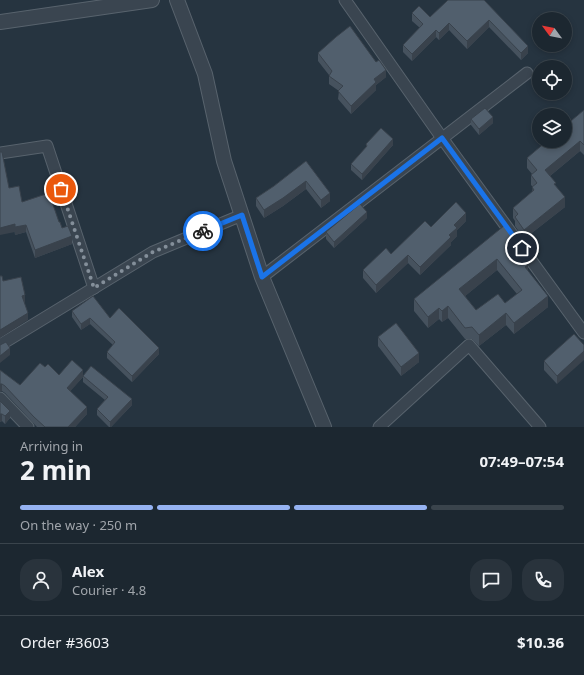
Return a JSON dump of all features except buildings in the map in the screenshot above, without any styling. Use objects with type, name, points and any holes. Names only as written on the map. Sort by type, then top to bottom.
[{"type":"street","points":[[0,22],[152,0]]},
{"type":"street","points":[[177,0],[205,74],[224,161],[262,277],[324,427]]},
{"type":"street","points":[[345,0],[442,138],[584,333]]},
{"type":"street","points":[[262,277],[527,73]]},
{"type":"street","points":[[0,153],[47,146],[94,288]]},
{"type":"street","points":[[0,344],[153,252],[242,215]]},
{"type":"street","points":[[378,427],[469,345],[540,427]]},
{"type":"street","points":[[0,398],[20,425]]},
{"type":"way so far","points":[[61,189],[94,288],[153,252],[203,231]]},
{"type":"route","points":[[203,231],[242,215],[262,277],[442,138],[522,248]]}]
